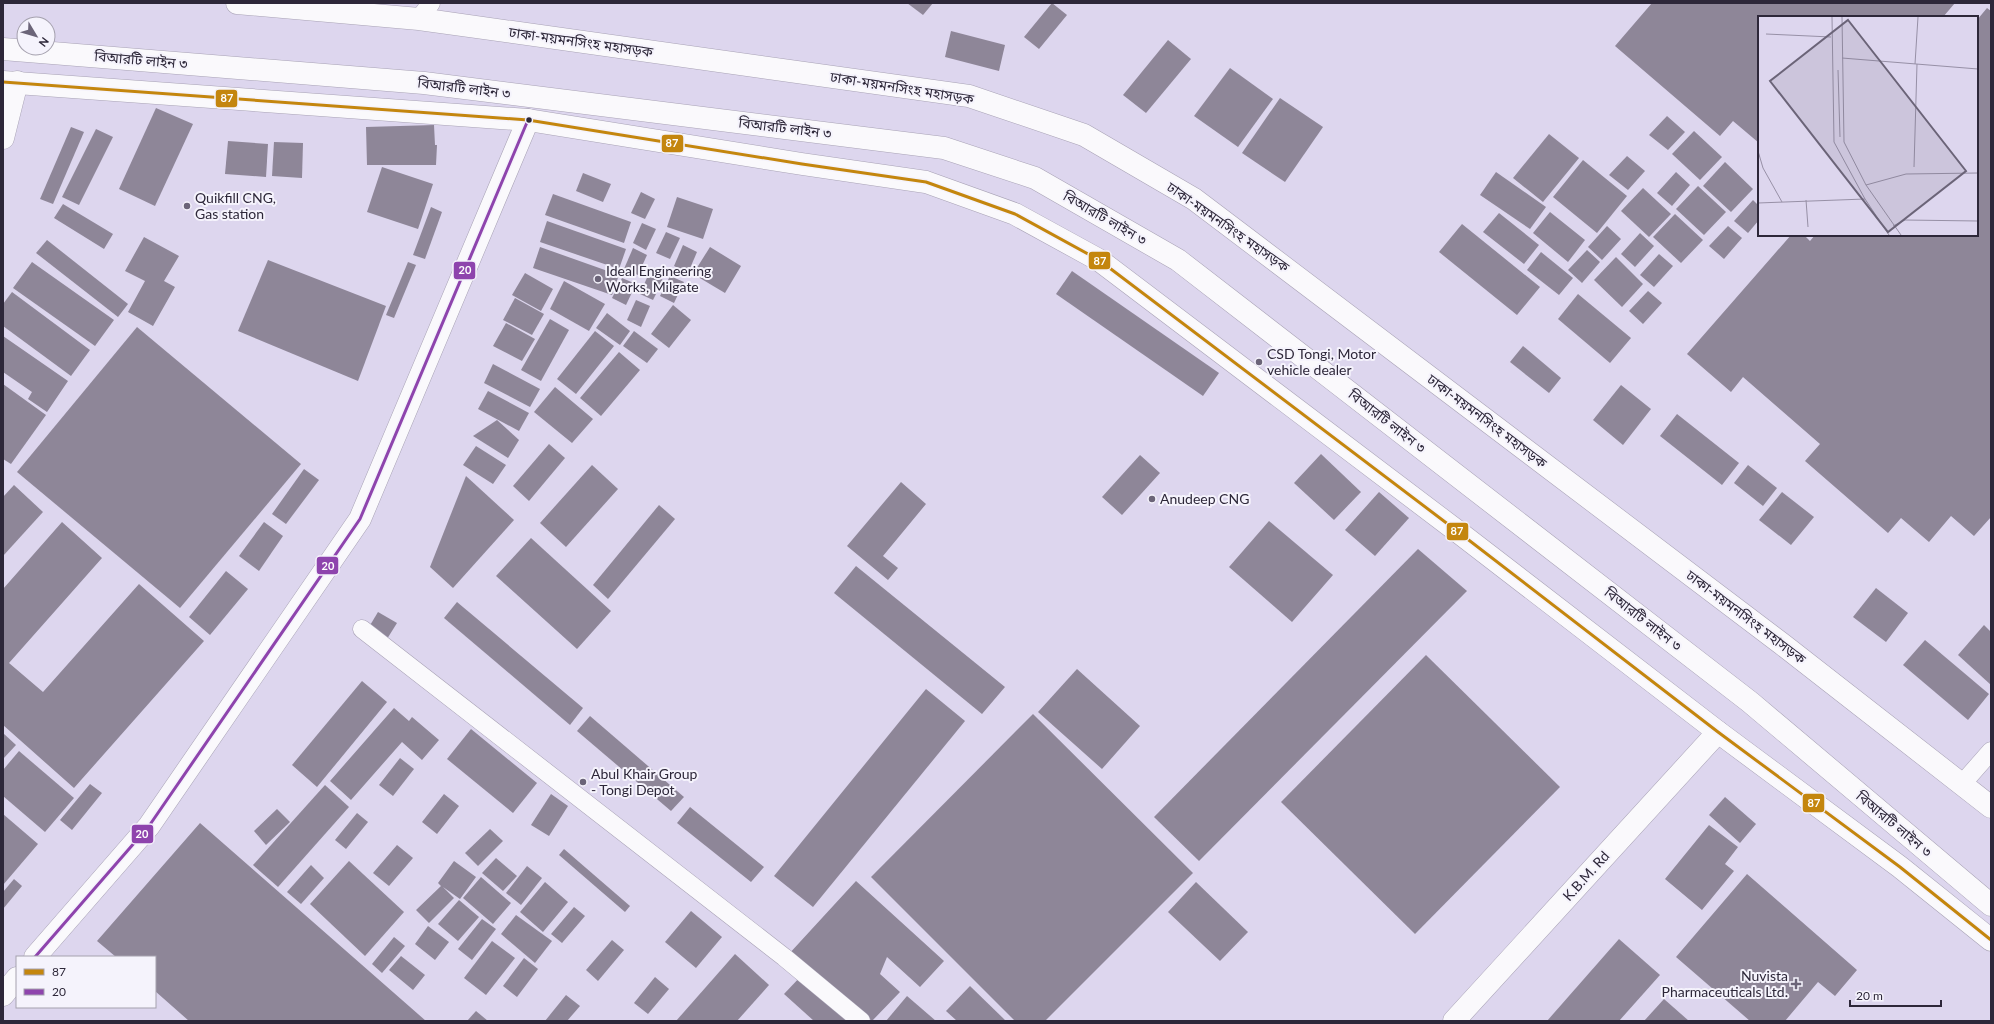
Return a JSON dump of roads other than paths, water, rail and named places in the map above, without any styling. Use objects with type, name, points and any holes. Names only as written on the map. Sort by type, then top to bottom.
[{"type":"main road","name":"ঢাকা-ময়মনসিংহ মহাসড়ক","points":[[237,3],[425,11],[969,96],[1084,135],[1200,204],[1782,644],[1991,807]]},
{"type":"main road","name":"বিআরটি লাইন ৩","points":[[3,49],[439,85],[944,148],[1035,178],[1178,260],[1750,702],[1991,905]]},
{"type":"main road","points":[[3,138],[10,82],[528,120],[794,163],[926,182],[1015,214],[1099,260],[1463,536],[1718,732],[1900,867],[1991,940]]},
{"type":"main road","points":[[36,956],[149,826],[360,519],[528,120]]},
{"type":"main road","name":"K.B.M. Rd","points":[[1454,1021],[1718,732]]},
{"type":"main road","points":[[3,995],[16,979]]},
{"type":"lane","points":[[362,629],[784,957],[861,1021]]},
{"type":"lane","points":[[1962,784],[1991,751]]},
{"type":"place","name":"Quikfill CNG, Gas station","points":[[187,206]]},
{"type":"place","name":"Ideal Engineering Works, Milgate","points":[[598,279]]},
{"type":"place","name":"CSD Tongi, Motor vehicle dealer","points":[[1259,362]]},
{"type":"place","name":"Anudeep CNG","points":[[1152,499]]},
{"type":"place","name":"Abul Khair Group - Tongi Depot","points":[[583,782]]},
{"type":"place","name":"Nuvista Pharmaceuticals Ltd.","points":[[1796,984]]}]
